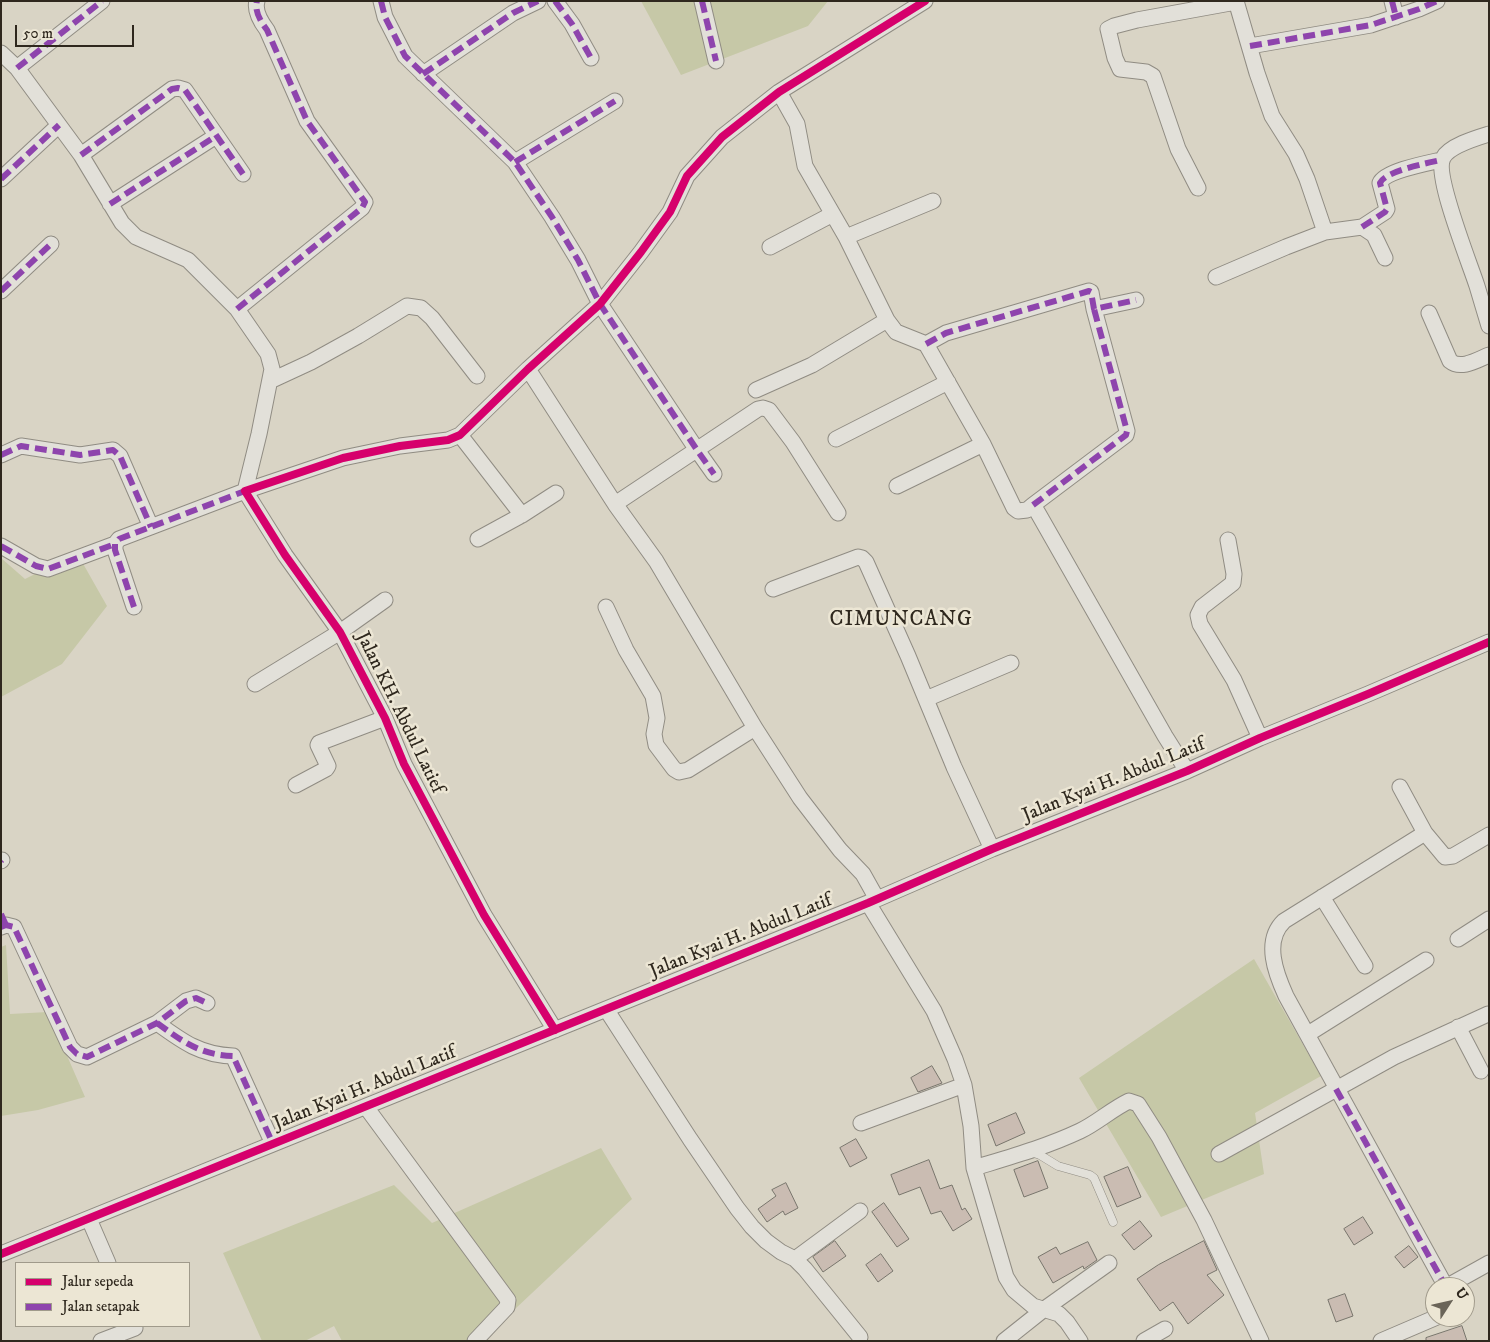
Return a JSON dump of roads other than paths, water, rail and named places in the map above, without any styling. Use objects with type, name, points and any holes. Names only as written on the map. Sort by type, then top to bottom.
[{"type":"street","points":[[17,68],[102,1]]},
{"type":"street","points":[[237,309],[362,208],[365,202],[307,121],[260,19],[256,5],[257,1]]},
{"type":"street","points":[[381,1],[385,17],[405,56],[515,162],[578,260],[600,304],[714,474]]},
{"type":"street","points":[[555,1],[572,24],[591,58]]},
{"type":"street","points":[[702,1],[716,62]]},
{"type":"street","points":[[1,546],[36,566],[48,569],[115,544],[119,539],[244,491],[343,458],[400,446],[448,440],[460,435],[528,369],[600,304],[670,212],[688,176],[722,137],[779,92],[925,1]]},
{"type":"street","points":[[1392,1],[1396,16]]},
{"type":"street","points":[[1250,46],[1371,25],[1437,1]]},
{"type":"street","points":[[1198,188],[1178,149],[1153,76],[1146,72],[1120,69],[1108,30],[1114,26],[1137,20],[1236,2],[1272,116],[1296,154],[1307,179],[1325,232]]},
{"type":"street","points":[[423,74],[513,12],[532,3]]},
{"type":"street","points":[[1,53],[17,68],[81,155],[122,222],[136,237],[188,260],[237,309],[268,354],[272,369],[270,381],[244,491]]},
{"type":"street","points":[[81,155],[172,89],[178,88],[185,90],[243,174]]},
{"type":"street","points":[[779,92],[797,124],[805,166],[846,237],[887,320],[896,332],[926,344],[983,444],[1014,508],[1021,511],[1033,506],[1126,435],[1127,432],[1094,310],[1091,292],[1089,291],[946,333],[926,344]]},
{"type":"street","points":[[515,162],[615,102]]},
{"type":"street","points":[[1,179],[59,125]]},
{"type":"street","points":[[1216,277],[1325,232],[1362,227],[1387,209],[1380,183],[1383,178],[1441,160],[1452,148],[1489,134]]},
{"type":"street","points":[[110,204],[216,136]]},
{"type":"street","points":[[1441,160],[1441,172],[1456,226],[1489,326]]},
{"type":"street","points":[[846,237],[933,201]]},
{"type":"street","points":[[770,247],[832,215]]},
{"type":"street","points":[[1362,227],[1374,235],[1385,258]]},
{"type":"street","points":[[1,292],[51,244]]},
{"type":"street","points":[[1094,310],[1136,300]]},
{"type":"street","points":[[270,381],[350,341],[408,306],[421,308],[432,318],[477,376]]},
{"type":"street","points":[[1429,313],[1450,361],[1454,364],[1461,366],[1489,355]]},
{"type":"street","points":[[756,390],[812,366],[887,320]]},
{"type":"street","points":[[528,369],[614,504],[656,561],[755,728],[800,798],[840,850],[863,874],[873,901],[934,1011],[949,1042],[964,1085],[971,1126],[974,1168],[1006,1277],[1014,1290],[1032,1306],[1059,1314],[1080,1341]]},
{"type":"street","points":[[836,439],[948,382]]},
{"type":"street","points":[[614,504],[758,409],[763,408],[768,410],[793,442],[838,513]]},
{"type":"street","points":[[460,435],[522,515]]},
{"type":"street","points":[[897,486],[983,444]]},
{"type":"street","points":[[1,455],[21,446],[80,456],[112,450],[120,456],[151,527]]},
{"type":"street","name":"Jalan KH. Abdul Latief","points":[[244,491],[285,555],[340,632],[385,718],[404,764],[484,915],[555,1030]]},
{"type":"street","points":[[478,539],[522,515],[556,493]]},
{"type":"street","points":[[1033,506],[1164,736],[1186,771]]},
{"type":"street","points":[[1228,540],[1234,574],[1233,583],[1202,607],[1198,615],[1200,624],[1234,680],[1260,738]]},
{"type":"street","points":[[115,544],[115,550],[134,607]]},
{"type":"street","points":[[773,588],[858,557],[862,558],[870,568],[954,767],[992,849]]},
{"type":"street","points":[[255,684],[340,632],[385,600]]},
{"type":"street","points":[[606,607],[626,650],[653,696],[657,718],[654,734],[656,745],[674,769],[679,772],[688,770],[755,728]]},
{"type":"street","name":"Jalan Kyai H. Abdul Latif","points":[[1,1254],[873,901],[992,849],[1186,771],[1489,642]]},
{"type":"street","points":[[926,699],[1011,663]]},
{"type":"street","points":[[296,785],[326,769],[328,766],[318,745],[319,743],[385,718]]},
{"type":"street","points":[[1400,787],[1424,833],[1442,855],[1450,858],[1489,835]]},
{"type":"street","points":[[1424,833],[1296,913],[1280,926],[1276,934],[1272,954],[1275,973],[1286,996],[1440,1277]]},
{"type":"street","points":[[1322,897],[1364,966]]},
{"type":"street","points":[[1458,939],[1489,919]]},
{"type":"street","points":[[3,922],[14,927],[18,934],[70,1047],[77,1054],[87,1057],[157,1023],[186,1001],[196,998],[206,1003]]},
{"type":"street","points":[[1308,1034],[1426,960]]},
{"type":"street","points":[[606,1009],[685,1132],[737,1208],[766,1241],[781,1252],[795,1258],[860,1337]]},
{"type":"street","points":[[1219,1154],[1394,1057],[1488,1014]]},
{"type":"street","points":[[157,1023],[182,1042],[215,1055],[233,1056],[273,1144]]},
{"type":"street","points":[[1458,1027],[1481,1071]]},
{"type":"street","points":[[862,1123],[964,1085]]},
{"type":"street","points":[[974,1168],[1029,1151],[1079,1132],[1129,1101],[1138,1104],[1159,1137],[1204,1220],[1261,1341]]},
{"type":"street","points":[[366,1107],[508,1300],[507,1307],[475,1341]]},
{"type":"street","points":[[795,1258],[860,1211]]},
{"type":"street","points":[[89,1219],[108,1262]]},
{"type":"street","points":[[1463,1277],[1489,1262]]},
{"type":"street","points":[[1004,1341],[1108,1263]]},
{"type":"street","points":[[1381,1341],[1425,1322]]},
{"type":"street","points":[[1144,1341],[1165,1329]]},
{"type":"street","points":[[101,1341],[137,1332]]},
{"type":"lane","points":[[1029,1151],[1040,1155],[1058,1166],[1090,1175],[1094,1178],[1113,1222]]},
{"type":"district","name":"CIMUNCANG","points":[[901,621]]}]
